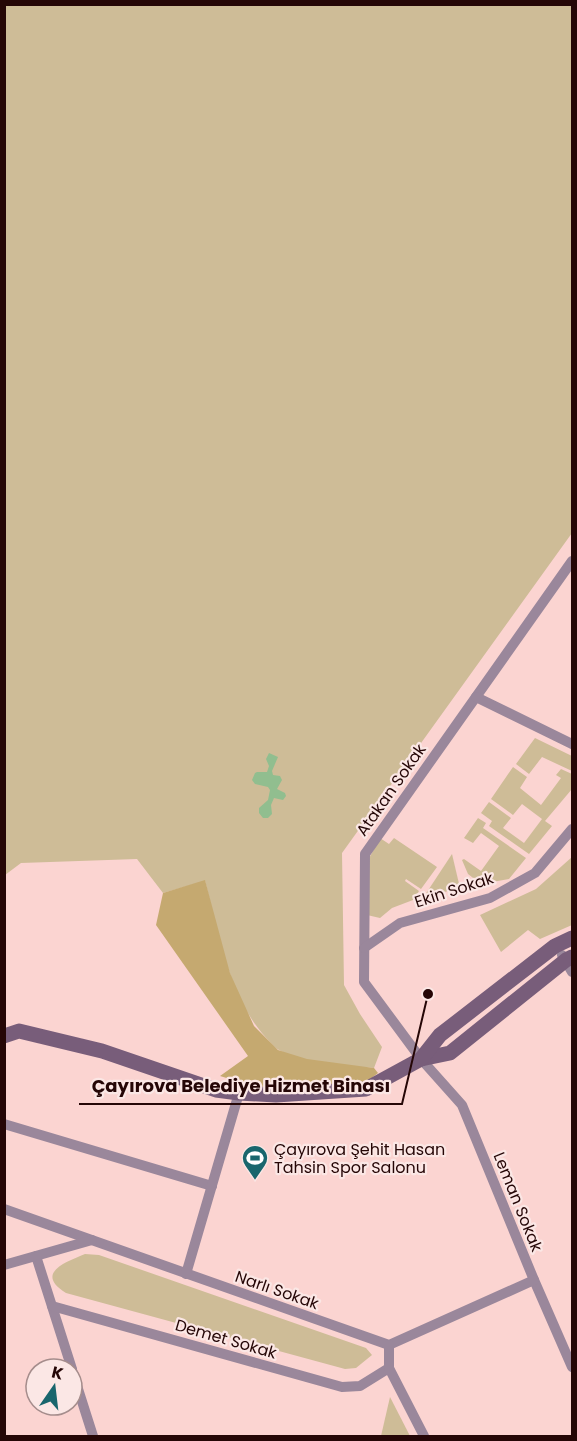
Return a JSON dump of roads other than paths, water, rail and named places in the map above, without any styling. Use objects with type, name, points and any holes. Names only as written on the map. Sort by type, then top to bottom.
[{"type":"street","name":"Atakan Sokak","points":[[421,1059],[364,982],[365,854],[573,561]]},
{"type":"street","points":[[476,697],[573,744]]},
{"type":"street","name":"Ekin Sokak","points":[[364,948],[400,923],[490,898],[535,873],[573,829]]},
{"type":"street","points":[[421,1059],[440,1035],[555,946],[573,938]]},
{"type":"street","points":[[4,1036],[18,1031],[39,1036],[102,1052],[216,1090],[239,1094],[276,1095],[366,1089],[421,1059],[450,1053],[570,963],[555,946]]},
{"type":"street","name":"Leman Sokak","points":[[421,1059],[462,1105],[534,1280],[573,1366]]},
{"type":"street","points":[[186,1274],[239,1094]]},
{"type":"street","points":[[4,1124],[212,1186]]},
{"type":"street","name":"Narlı Sokak","points":[[4,1209],[389,1345]]},
{"type":"street","points":[[4,1265],[92,1240]]},
{"type":"street","points":[[36,1256],[68,1357]]},
{"type":"street","points":[[424,1437],[389,1368],[389,1345],[534,1280]]},
{"type":"street","name":"Demet Sokak","points":[[52,1306],[342,1387],[360,1386],[389,1368]]},
{"type":"street","points":[[84,1408],[93,1437]]},
{"type":"place","name":"Çayırova Belediye Hizmet Binası","points":[[428,994]]},
{"type":"place","name":"Çayırova Şehit Hasan Tahsin Spor Salonu","points":[[255,1181]]}]
